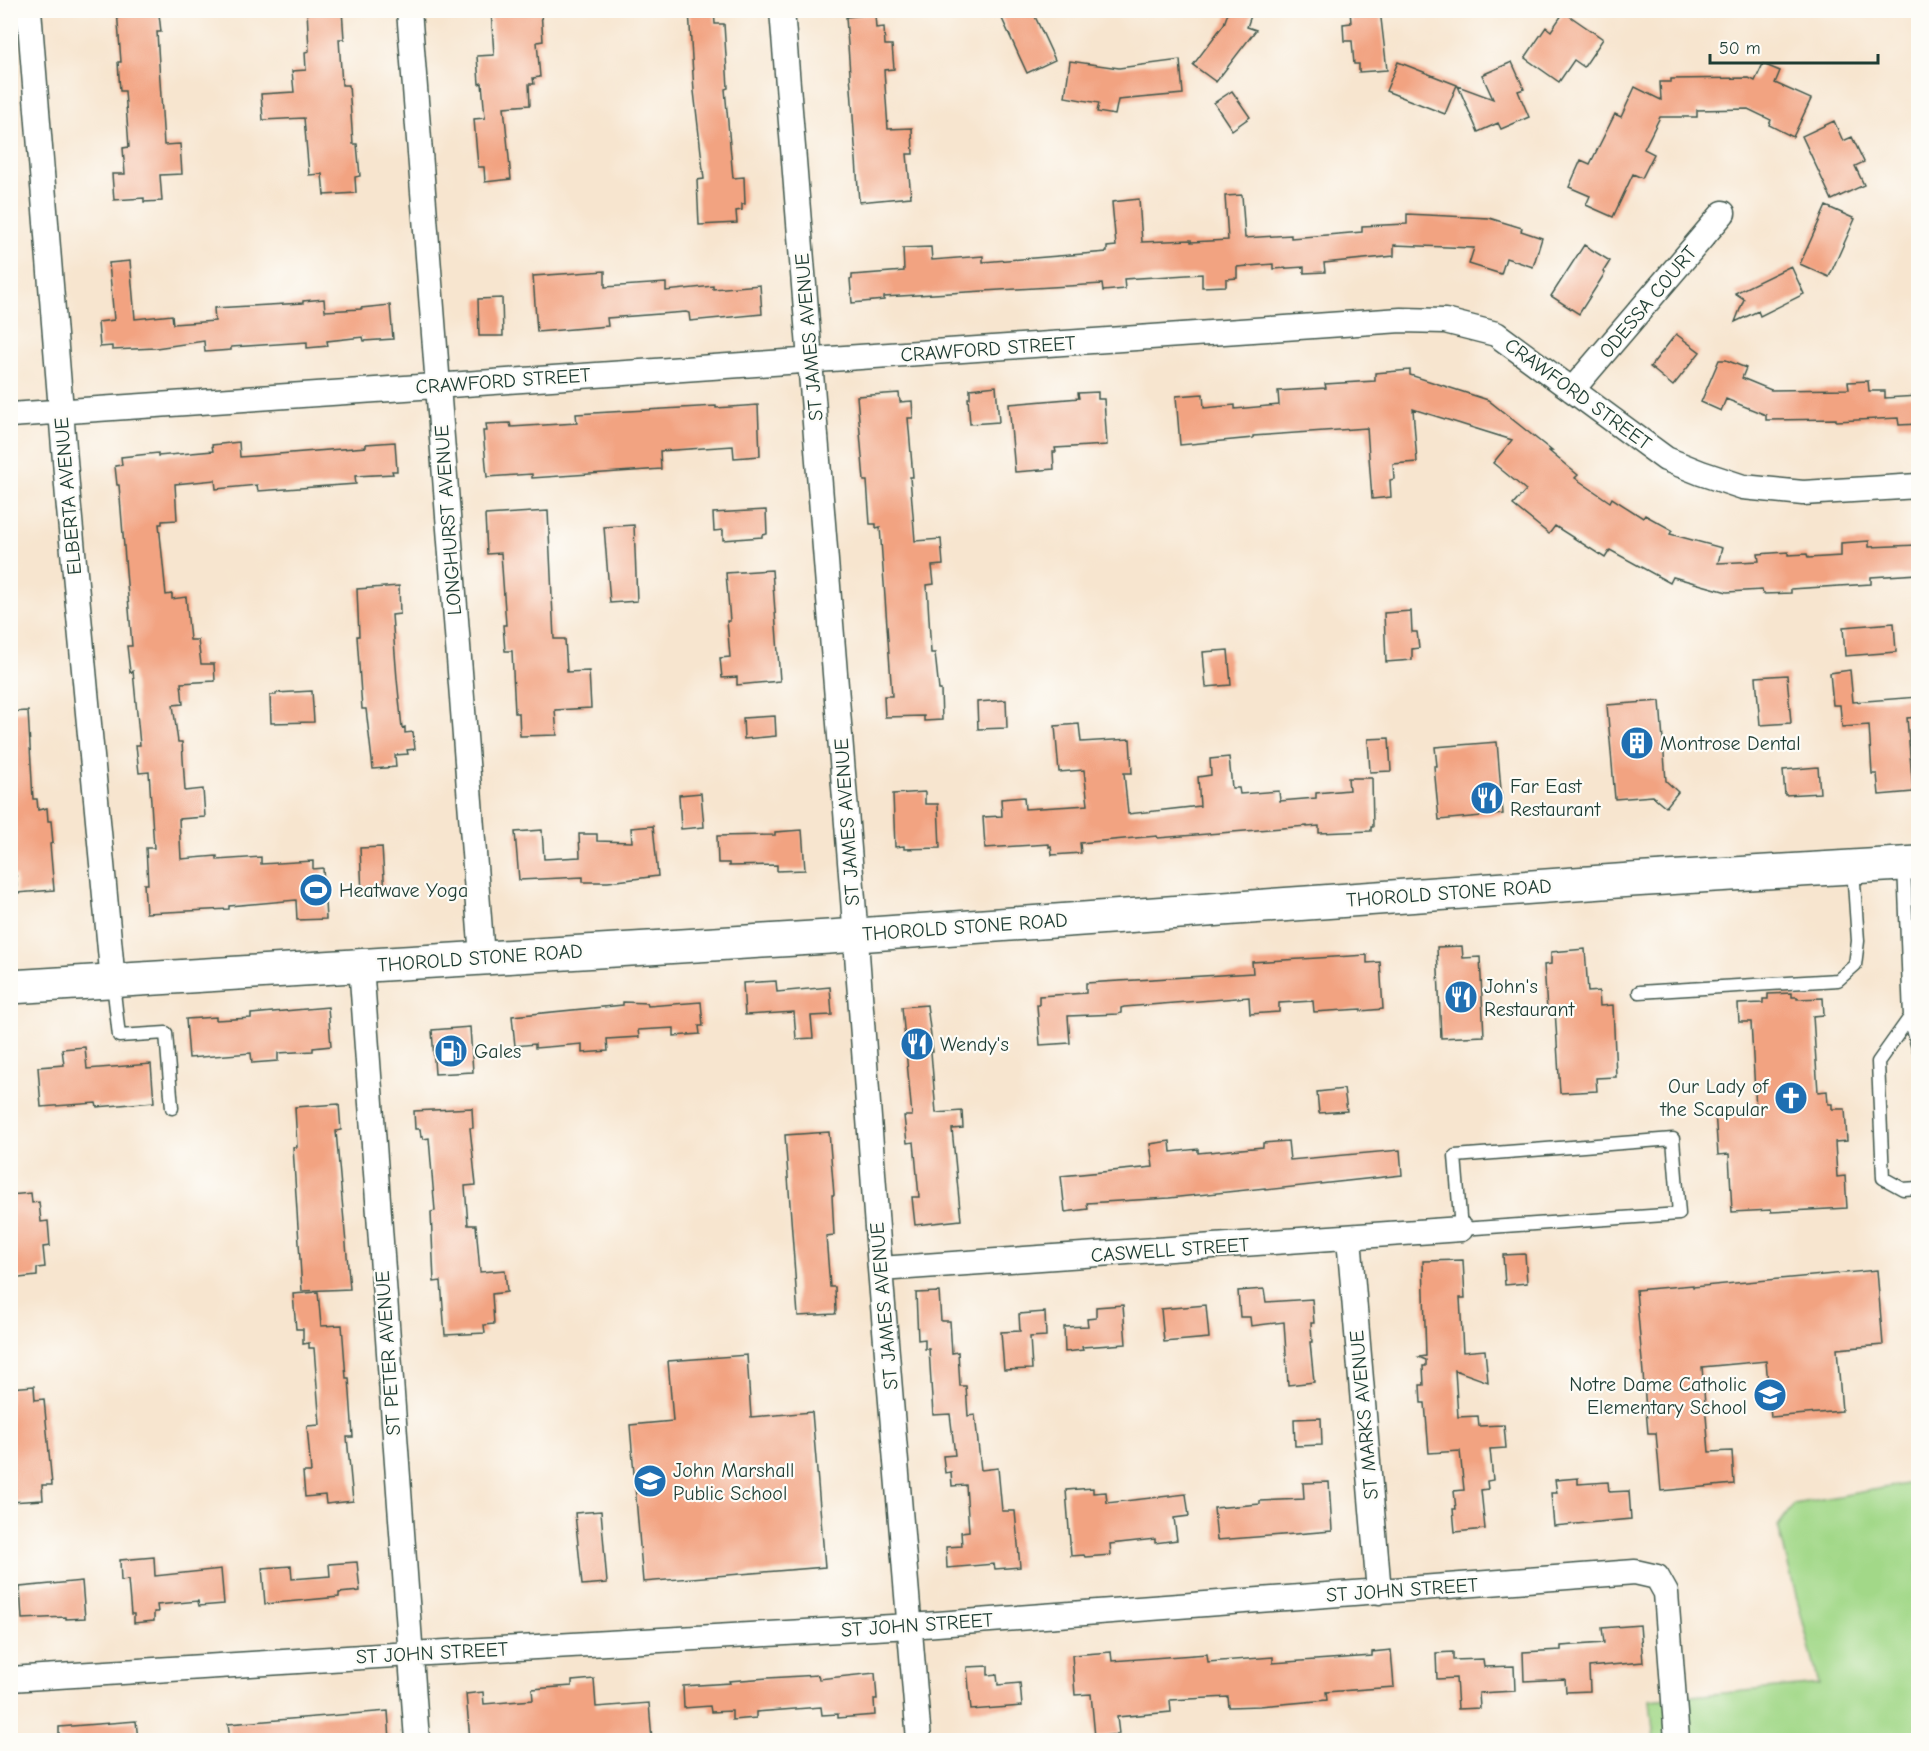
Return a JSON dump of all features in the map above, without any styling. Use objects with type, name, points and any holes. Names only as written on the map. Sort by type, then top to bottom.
[{"type":"main road","name":"THOROLD STONE ROAD","points":[[10,987],[856,935],[1631,880],[1911,863]]},
{"type":"street","name":"ELBERTA AVENUE","points":[[29,10],[60,412],[113,982]]},
{"type":"street","name":"LONGHURST AVENUE","points":[[409,10],[482,957]]},
{"type":"street","name":"ST JAMES AVENUE","points":[[782,10],[919,1740]]},
{"type":"street","name":"ODESSA COURT","points":[[1572,390],[1723,213]]},
{"type":"street","name":"CRAWFORD STREET","points":[[10,415],[1401,320],[1444,321],[1496,334],[1666,459],[1701,473],[1743,487],[1803,493],[1918,486]]},
{"type":"street","name":"ST PETER AVENUE","points":[[361,965],[417,1740]]},
{"type":"street","name":"CASWELL STREET","points":[[880,1269],[1461,1229]]},
{"type":"street","name":"ST MARKS AVENUE","points":[[1349,1238],[1379,1592]]},
{"type":"street","name":"ST JOHN STREET","points":[[10,1679],[410,1653],[910,1626],[1635,1572],[1657,1577],[1666,1593],[1677,1740]]},
{"type":"lane","points":[[1911,863],[1910,1017],[1918,1048]]},
{"type":"lane","points":[[1638,992],[1838,980],[1855,965],[1858,941],[1853,868]]},
{"type":"lane","points":[[113,982],[118,1036],[166,1033],[172,1108]]},
{"type":"lane","points":[[1910,1017],[1878,1062],[1883,1178],[1903,1189],[1918,1188]]},
{"type":"lane","points":[[1673,1138],[1679,1214],[1461,1229],[1455,1156],[1673,1138]]},
{"type":"green space","points":[[1918,1482],[1918,1671],[1910,1674],[1918,1674],[1918,1740],[1654,1740],[1650,1700],[1819,1684],[1778,1526],[1794,1504]]},
{"type":"building","points":[[117,10],[151,10],[151,14],[159,14],[161,32],[157,32],[164,145],[180,144],[182,174],[160,175],[162,201],[144,202],[144,198],[114,200],[112,174],[125,174],[123,148],[129,147],[125,91],[120,91],[118,62],[121,62]]},
{"type":"building","points":[[307,10],[342,10],[344,39],[339,39],[342,85],[349,85],[353,144],[357,144],[360,176],[355,177],[356,193],[324,195],[322,174],[309,175],[304,118],[263,120],[261,94],[294,92],[292,71],[306,70],[305,52],[309,51]]},
{"type":"building","points":[[491,10],[541,10],[543,41],[537,42],[540,77],[533,78],[534,84],[529,84],[530,105],[504,107],[511,179],[485,182],[484,167],[478,167],[474,119],[485,118],[477,56],[494,55]]},
{"type":"building","points":[[689,10],[714,10],[715,24],[724,24],[728,88],[725,89],[733,178],[744,177],[745,204],[742,204],[742,210],[736,211],[737,223],[699,225],[697,180],[704,179],[694,91]]},
{"type":"building","points":[[998,10],[1032,10],[1055,60],[1027,73]]},
{"type":"building","points":[[1229,10],[1253,10],[1247,27],[1256,30],[1216,82],[1193,65],[1224,24]]},
{"type":"building","points":[[1350,10],[1380,10],[1387,70],[1359,72],[1359,64],[1354,64],[1352,41],[1344,41],[1343,24],[1351,23]]},
{"type":"building","points":[[1564,12],[1603,39],[1584,67],[1574,60],[1559,82],[1525,58],[1546,27],[1551,31]]},
{"type":"building","points":[[875,14],[876,28],[884,27],[885,45],[892,45],[894,69],[884,70],[888,129],[912,128],[913,154],[907,154],[911,197],[859,202],[846,17]]},
{"type":"building","points":[[1180,60],[1183,94],[1118,100],[1115,115],[1097,112],[1099,103],[1065,97],[1070,61],[1119,68]]},
{"type":"building","points":[[1398,62],[1457,85],[1445,114],[1386,91]]},
{"type":"building","points":[[1512,62],[1524,89],[1518,91],[1529,117],[1501,129],[1498,123],[1478,132],[1458,86],[1493,99],[1482,75]]},
{"type":"building","points":[[1763,64],[1780,71],[1775,83],[1811,99],[1793,137],[1769,125],[1771,120],[1748,109],[1697,110],[1697,117],[1660,117],[1644,149],[1654,154],[1642,178],[1633,174],[1613,217],[1586,205],[1590,196],[1569,187],[1581,160],[1590,164],[1615,114],[1621,117],[1635,87],[1661,100],[1660,82],[1671,82],[1671,79],[1749,78],[1755,81]]},
{"type":"building","points":[[1232,91],[1250,117],[1232,130],[1214,103]]},
{"type":"building","points":[[1834,121],[1843,141],[1852,137],[1864,162],[1855,166],[1864,185],[1832,200],[1802,136]]},
{"type":"building","points":[[1242,195],[1245,238],[1291,235],[1291,238],[1362,232],[1362,226],[1407,224],[1407,214],[1489,218],[1522,228],[1521,231],[1542,238],[1533,267],[1506,258],[1501,274],[1469,264],[1474,248],[1394,245],[1394,256],[1324,263],[1325,272],[1304,273],[1304,267],[1273,269],[1273,264],[1237,267],[1237,278],[1226,279],[1226,286],[1202,287],[1202,274],[1124,279],[1125,289],[1103,291],[1102,284],[884,297],[884,300],[852,303],[850,279],[852,275],[904,271],[903,248],[931,247],[932,260],[983,256],[983,262],[1107,252],[1107,247],[1116,246],[1112,202],[1139,199],[1142,242],[1228,240],[1225,196]]},
{"type":"building","points":[[1826,206],[1855,219],[1829,277],[1800,264]]},
{"type":"building","points":[[1584,245],[1610,261],[1579,314],[1551,296]]},
{"type":"building","points":[[130,261],[135,319],[172,315],[173,324],[215,321],[214,308],[303,303],[303,301],[324,299],[325,311],[390,305],[393,339],[364,341],[363,337],[327,341],[328,346],[307,348],[307,342],[231,347],[231,350],[205,352],[204,341],[156,348],[112,350],[112,346],[100,347],[98,322],[114,320],[109,263]]},
{"type":"building","points":[[1791,266],[1804,294],[1760,316],[1758,311],[1735,322],[1744,299],[1735,293]]},
{"type":"building","points":[[605,271],[605,287],[666,283],[666,291],[713,286],[713,289],[760,285],[762,314],[690,321],[689,313],[686,312],[607,318],[608,326],[537,332],[533,276]]},
{"type":"building","points":[[502,298],[503,336],[479,336],[478,299]]},
{"type":"building","points":[[1676,334],[1700,352],[1673,386],[1650,367]]},
{"type":"building","points":[[1719,360],[1726,360],[1746,368],[1742,378],[1771,390],[1849,389],[1848,382],[1868,381],[1869,391],[1885,391],[1885,398],[1918,396],[1918,424],[1899,425],[1898,418],[1836,421],[1836,419],[1766,420],[1766,415],[1726,399],[1721,411],[1701,402]]},
{"type":"building","points":[[1410,370],[1410,375],[1488,400],[1552,451],[1549,451],[1578,475],[1575,478],[1610,502],[1612,498],[1643,518],[1645,515],[1672,530],[1670,534],[1722,548],[1718,563],[1759,561],[1758,554],[1788,552],[1788,555],[1807,554],[1808,558],[1841,556],[1841,543],[1869,541],[1869,547],[1918,545],[1918,574],[1871,577],[1871,584],[1791,589],[1791,593],[1763,594],[1762,590],[1727,592],[1673,577],[1670,583],[1610,550],[1605,558],[1555,526],[1549,534],[1513,505],[1526,490],[1493,463],[1512,440],[1413,409],[1417,462],[1393,464],[1394,479],[1390,480],[1391,497],[1372,499],[1367,428],[1253,436],[1253,438],[1180,445],[1176,396],[1203,394],[1204,408],[1235,405],[1235,409],[1279,405],[1278,391],[1326,388],[1325,384],[1375,381],[1375,373]]},
{"type":"building","points":[[996,386],[999,422],[970,424],[968,398],[970,398],[970,389]]},
{"type":"building","points":[[1098,392],[1098,399],[1104,399],[1107,445],[1055,448],[1056,452],[1053,452],[1054,469],[1015,472],[1009,404],[1079,398],[1078,393]]},
{"type":"building","points":[[899,393],[900,402],[912,401],[913,418],[908,418],[915,541],[941,539],[943,565],[932,566],[934,584],[927,585],[931,653],[935,653],[939,690],[941,690],[942,720],[924,721],[924,716],[885,717],[884,696],[892,696],[880,527],[876,528],[876,524],[870,524],[857,396]]},
{"type":"building","points":[[758,405],[760,456],[734,458],[733,446],[660,451],[661,469],[532,478],[532,474],[487,477],[483,431],[487,431],[486,424],[510,423],[511,427],[577,423],[576,414]]},
{"type":"building","points":[[239,442],[240,457],[366,447],[366,444],[395,442],[397,471],[392,471],[393,474],[355,476],[356,484],[258,491],[257,485],[216,489],[215,480],[175,484],[177,520],[162,521],[162,524],[159,524],[166,595],[172,594],[172,599],[186,597],[190,640],[198,640],[201,664],[214,664],[215,681],[181,683],[183,704],[173,705],[178,742],[182,742],[185,791],[203,789],[205,817],[179,819],[181,859],[217,856],[217,860],[261,857],[261,864],[313,861],[313,869],[323,868],[326,919],[297,920],[296,900],[229,906],[229,909],[146,913],[144,884],[148,884],[146,848],[154,848],[149,772],[139,773],[136,745],[140,745],[133,671],[130,672],[127,646],[132,646],[119,485],[117,485],[115,466],[122,465],[121,457],[213,451],[212,445]]},
{"type":"building","points":[[766,510],[767,534],[762,537],[723,540],[723,530],[714,531],[713,513]]},
{"type":"building","points":[[548,511],[554,639],[565,639],[567,672],[589,671],[591,708],[555,710],[557,735],[520,736],[519,713],[515,713],[512,651],[505,651],[503,625],[506,625],[501,553],[487,554],[485,515]]},
{"type":"building","points":[[634,525],[637,601],[610,603],[604,527]]},
{"type":"building","points":[[772,570],[780,681],[737,685],[737,677],[722,678],[720,658],[730,657],[726,573]]},
{"type":"building","points":[[399,586],[400,614],[392,615],[397,679],[402,728],[405,727],[405,733],[413,732],[415,749],[407,750],[408,754],[395,755],[396,767],[373,769],[366,709],[362,709],[357,636],[359,636],[357,589]]},
{"type":"building","points":[[1411,611],[1412,632],[1417,632],[1419,648],[1412,649],[1412,660],[1386,662],[1384,613]]},
{"type":"building","points":[[1894,623],[1896,652],[1845,656],[1843,627]]},
{"type":"building","points":[[1228,650],[1231,685],[1206,687],[1203,652]]},
{"type":"building","points":[[1850,670],[1853,702],[1918,697],[1918,717],[1907,718],[1913,792],[1879,795],[1877,774],[1872,774],[1869,725],[1842,727],[1840,705],[1833,705],[1830,673]]},
{"type":"building","points":[[1787,675],[1791,723],[1760,725],[1756,677]]},
{"type":"building","points":[[312,691],[314,722],[271,723],[270,695]]},
{"type":"building","points":[[1006,700],[1007,728],[978,729],[977,702]]},
{"type":"building","name":"Montrose Dental","points":[[1660,701],[1666,781],[1678,792],[1666,807],[1653,796],[1615,799],[1607,705]]},
{"type":"building","points":[[28,711],[33,799],[37,799],[38,810],[47,808],[48,821],[51,821],[53,843],[50,844],[54,890],[17,893],[16,876],[10,876],[10,712]]},
{"type":"building","points":[[775,716],[776,736],[744,739],[743,718]]},
{"type":"building","points":[[1079,724],[1081,742],[1130,739],[1132,773],[1124,773],[1128,814],[1200,806],[1198,777],[1211,775],[1210,759],[1229,757],[1232,788],[1239,788],[1240,794],[1279,791],[1280,801],[1316,798],[1316,793],[1349,790],[1348,778],[1372,778],[1373,827],[1371,831],[1319,833],[1319,826],[1307,826],[1158,838],[1157,836],[1080,843],[1081,853],[1052,855],[1049,844],[985,848],[983,817],[1002,816],[1001,799],[1024,797],[1025,809],[1088,805],[1084,770],[1059,772],[1055,726]]},
{"type":"building","points":[[1389,738],[1391,771],[1370,772],[1368,739]]},
{"type":"building","points":[[1497,742],[1503,814],[1439,820],[1434,766],[1437,766],[1435,747]]},
{"type":"building","points":[[1818,767],[1820,793],[1785,795],[1783,770]]},
{"type":"building","points":[[925,792],[925,804],[938,804],[940,848],[895,847],[893,794]]},
{"type":"building","points":[[701,793],[704,827],[681,829],[679,795]]},
{"type":"building","points":[[653,826],[658,876],[608,882],[583,882],[583,877],[519,880],[515,832],[542,830],[544,859],[580,857],[579,834],[597,834],[597,841],[632,842],[631,828]]},
{"type":"building","points":[[802,830],[805,870],[777,871],[777,865],[729,866],[729,863],[718,863],[717,836],[775,835],[775,832]]},
{"type":"building","points":[[382,847],[385,894],[362,895],[360,848]]},
{"type":"building","name":"John's Restaurant","points":[[1462,946],[1463,958],[1480,957],[1484,1036],[1441,1038],[1437,947]]},
{"type":"building","points":[[1585,949],[1588,992],[1599,991],[1600,1006],[1613,1005],[1616,1077],[1596,1078],[1597,1091],[1560,1093],[1555,1009],[1547,1010],[1544,965],[1551,964],[1551,952]]},
{"type":"building","points":[[1367,955],[1367,963],[1380,962],[1383,1009],[1314,1012],[1313,1001],[1279,1003],[1279,1012],[1250,1014],[1249,997],[1124,1007],[1118,1014],[1068,1016],[1070,1043],[1040,1045],[1037,1005],[1039,1005],[1039,996],[1086,993],[1086,983],[1253,973],[1252,962]]},
{"type":"building","points":[[776,981],[777,992],[830,987],[832,1015],[811,1016],[813,1038],[796,1039],[794,1012],[745,1015],[743,983]]},
{"type":"building","name":"Our Lady of the Scapular","points":[[1792,993],[1792,997],[1797,997],[1797,999],[1823,998],[1824,1015],[1813,1016],[1818,1092],[1827,1091],[1828,1104],[1832,1104],[1832,1109],[1845,1109],[1847,1141],[1835,1142],[1837,1177],[1845,1176],[1847,1208],[1732,1212],[1729,1154],[1718,1155],[1715,1111],[1756,1109],[1751,1022],[1739,1022],[1738,1004],[1763,1003],[1763,999],[1768,999],[1768,994]]},
{"type":"building","points":[[623,1002],[647,1003],[648,1006],[701,1002],[703,1026],[699,1026],[700,1034],[674,1036],[674,1028],[638,1030],[639,1037],[607,1039],[608,1051],[582,1053],[582,1044],[535,1048],[535,1044],[515,1046],[512,1016],[623,1005]]},
{"type":"building","points":[[927,1005],[933,1052],[931,1052],[936,1113],[962,1111],[963,1128],[952,1129],[961,1220],[915,1225],[912,1197],[919,1197],[914,1142],[907,1143],[904,1116],[912,1116],[902,1007]]},
{"type":"building","points":[[328,1007],[331,1046],[313,1048],[313,1051],[278,1053],[278,1061],[252,1063],[251,1053],[189,1058],[186,1019],[251,1018],[251,1014]]},
{"type":"building","points":[[470,1027],[473,1072],[435,1074],[432,1030]]},
{"type":"building","points":[[85,1047],[87,1069],[151,1064],[154,1102],[97,1107],[96,1103],[41,1107],[38,1067],[64,1065],[62,1049]]},
{"type":"building","points":[[1344,1089],[1347,1111],[1319,1113],[1317,1092]]},
{"type":"building","points":[[339,1104],[341,1130],[336,1131],[350,1289],[302,1291],[293,1147],[297,1147],[295,1107]]},
{"type":"building","points":[[472,1108],[473,1128],[470,1128],[476,1185],[465,1186],[468,1225],[476,1225],[480,1272],[505,1270],[507,1292],[492,1294],[494,1324],[484,1325],[485,1333],[445,1335],[441,1281],[434,1282],[431,1212],[435,1211],[429,1138],[423,1139],[420,1129],[415,1129],[414,1111]]},
{"type":"building","points":[[829,1132],[834,1195],[832,1195],[834,1235],[826,1236],[830,1287],[835,1287],[836,1311],[835,1314],[798,1316],[785,1135]]},
{"type":"building","points":[[1170,1141],[1171,1152],[1198,1149],[1198,1153],[1263,1147],[1263,1143],[1288,1141],[1290,1160],[1400,1150],[1402,1175],[1265,1190],[1265,1188],[1169,1198],[1087,1203],[1088,1209],[1065,1212],[1061,1176],[1153,1167],[1150,1144]]},
{"type":"building","points":[[31,1193],[32,1203],[39,1202],[41,1222],[48,1221],[50,1246],[43,1247],[45,1267],[37,1268],[37,1276],[10,1279],[10,1195]]},
{"type":"building","points":[[1525,1254],[1527,1283],[1505,1285],[1503,1255]]},
{"type":"building","points":[[1463,1260],[1465,1298],[1460,1298],[1463,1352],[1485,1350],[1488,1382],[1455,1370],[1458,1417],[1478,1416],[1479,1426],[1504,1425],[1506,1448],[1490,1449],[1493,1480],[1487,1481],[1488,1489],[1481,1490],[1485,1529],[1455,1532],[1454,1491],[1464,1490],[1460,1451],[1429,1453],[1425,1403],[1421,1403],[1420,1385],[1424,1385],[1423,1366],[1426,1366],[1426,1360],[1419,1357],[1426,1356],[1423,1261]]},
{"type":"building","points":[[1877,1270],[1883,1345],[1837,1349],[1842,1411],[1771,1417],[1766,1361],[1702,1367],[1709,1452],[1732,1451],[1734,1484],[1661,1491],[1656,1433],[1648,1433],[1636,1290]]},
{"type":"building","points":[[1264,1289],[1266,1302],[1312,1299],[1314,1323],[1311,1323],[1312,1342],[1310,1342],[1314,1382],[1288,1385],[1284,1322],[1251,1326],[1250,1317],[1240,1317],[1238,1291]]},
{"type":"building","points":[[318,1292],[321,1326],[342,1325],[353,1437],[347,1437],[353,1501],[326,1504],[325,1495],[305,1497],[303,1472],[311,1472],[307,1426],[320,1425],[314,1348],[309,1348],[309,1343],[303,1344],[303,1329],[296,1329],[293,1294]]},
{"type":"building","points":[[939,1292],[941,1321],[950,1321],[952,1353],[958,1352],[960,1386],[966,1386],[968,1416],[975,1415],[981,1470],[998,1468],[1002,1511],[1015,1511],[1020,1567],[995,1569],[994,1564],[947,1568],[946,1547],[962,1546],[961,1532],[969,1531],[966,1485],[952,1486],[951,1472],[945,1473],[943,1456],[955,1455],[950,1414],[933,1415],[929,1349],[925,1349],[925,1339],[918,1340],[916,1293]]},
{"type":"building","points":[[1123,1305],[1126,1344],[1082,1347],[1083,1350],[1065,1352],[1064,1327],[1088,1326],[1087,1319],[1096,1318],[1096,1307]]},
{"type":"building","points":[[1206,1305],[1209,1338],[1164,1342],[1161,1309]]},
{"type":"building","points":[[1045,1312],[1046,1336],[1030,1337],[1032,1369],[1004,1370],[1001,1332],[1020,1331],[1019,1314]]},
{"type":"building","points":[[747,1355],[751,1417],[812,1412],[825,1567],[643,1582],[630,1425],[673,1421],[668,1361]]},
{"type":"building","points":[[34,1386],[35,1400],[44,1399],[52,1485],[42,1485],[43,1500],[10,1502],[10,1388]]},
{"type":"building","points":[[1321,1418],[1322,1445],[1295,1446],[1294,1419]]},
{"type":"building","points":[[1578,1478],[1578,1484],[1608,1482],[1609,1492],[1629,1491],[1631,1519],[1554,1526],[1551,1493],[1557,1493],[1555,1480]]},
{"type":"building","points":[[1329,1482],[1332,1531],[1217,1540],[1214,1508],[1260,1504],[1260,1501],[1304,1499],[1303,1483]]},
{"type":"building","points":[[1093,1488],[1093,1493],[1106,1492],[1107,1503],[1186,1494],[1189,1516],[1174,1518],[1177,1540],[1155,1543],[1155,1539],[1110,1544],[1111,1555],[1071,1556],[1066,1490]]},
{"type":"building","points":[[601,1511],[607,1583],[582,1585],[575,1513]]},
{"type":"building","points":[[154,1557],[155,1576],[221,1569],[224,1604],[199,1606],[198,1601],[157,1605],[158,1612],[154,1612],[154,1621],[134,1623],[128,1580],[121,1581],[120,1560]]},
{"type":"building","points":[[357,1562],[360,1591],[339,1593],[339,1597],[265,1604],[262,1568],[291,1566],[292,1579],[330,1576],[329,1564]]},
{"type":"building","points":[[82,1581],[85,1618],[22,1619],[20,1587]]},
{"type":"building","points":[[1640,1625],[1643,1662],[1589,1667],[1590,1691],[1566,1692],[1565,1679],[1524,1681],[1523,1652],[1561,1650],[1561,1646],[1604,1643],[1602,1628]]},
{"type":"building","points":[[1391,1650],[1394,1687],[1326,1692],[1327,1700],[1260,1706],[1229,1707],[1228,1697],[1170,1700],[1171,1712],[1117,1717],[1119,1734],[1095,1737],[1091,1694],[1075,1695],[1072,1655],[1111,1652],[1112,1661],[1207,1654],[1208,1662],[1273,1657],[1273,1663],[1372,1656],[1372,1652]]},
{"type":"building","points":[[1453,1652],[1453,1660],[1483,1659],[1484,1667],[1514,1666],[1515,1691],[1479,1693],[1480,1708],[1458,1709],[1456,1678],[1437,1679],[1436,1653]]},
{"type":"building","points":[[988,1666],[988,1675],[997,1674],[998,1685],[1020,1683],[1022,1706],[971,1710],[967,1667]]},
{"type":"building","points":[[875,1673],[877,1699],[874,1699],[875,1715],[838,1718],[838,1714],[822,1715],[821,1707],[756,1712],[756,1718],[732,1720],[732,1711],[711,1712],[710,1706],[684,1708],[683,1686],[768,1678],[818,1675],[819,1679]]},
{"type":"building","points":[[594,1679],[596,1707],[649,1703],[652,1740],[470,1740],[466,1694],[483,1692],[484,1704],[533,1700],[532,1689],[572,1686],[572,1681]]},
{"type":"building","points":[[388,1711],[390,1740],[230,1740],[228,1724]]},
{"type":"building","points":[[136,1721],[138,1740],[59,1740],[59,1727]]},
{"type":"place","name":"Montrose Dental","points":[[1637,743]]},
{"type":"place","name":"Far East Restaurant","points":[[1487,798]]},
{"type":"place","name":"Heatwave Yoga","points":[[316,890]]},
{"type":"place","name":"John's Restaurant","points":[[1461,997]]},
{"type":"place","name":"Wendy's","points":[[917,1044]]},
{"type":"place","name":"Gales","points":[[451,1051]]},
{"type":"place","name":"Our Lady of the Scapular","points":[[1791,1098]]},
{"type":"place","name":"Notre Dame Catholic Elementary School","points":[[1770,1395]]},
{"type":"place","name":"John Marshall Public School","points":[[650,1481]]}]
